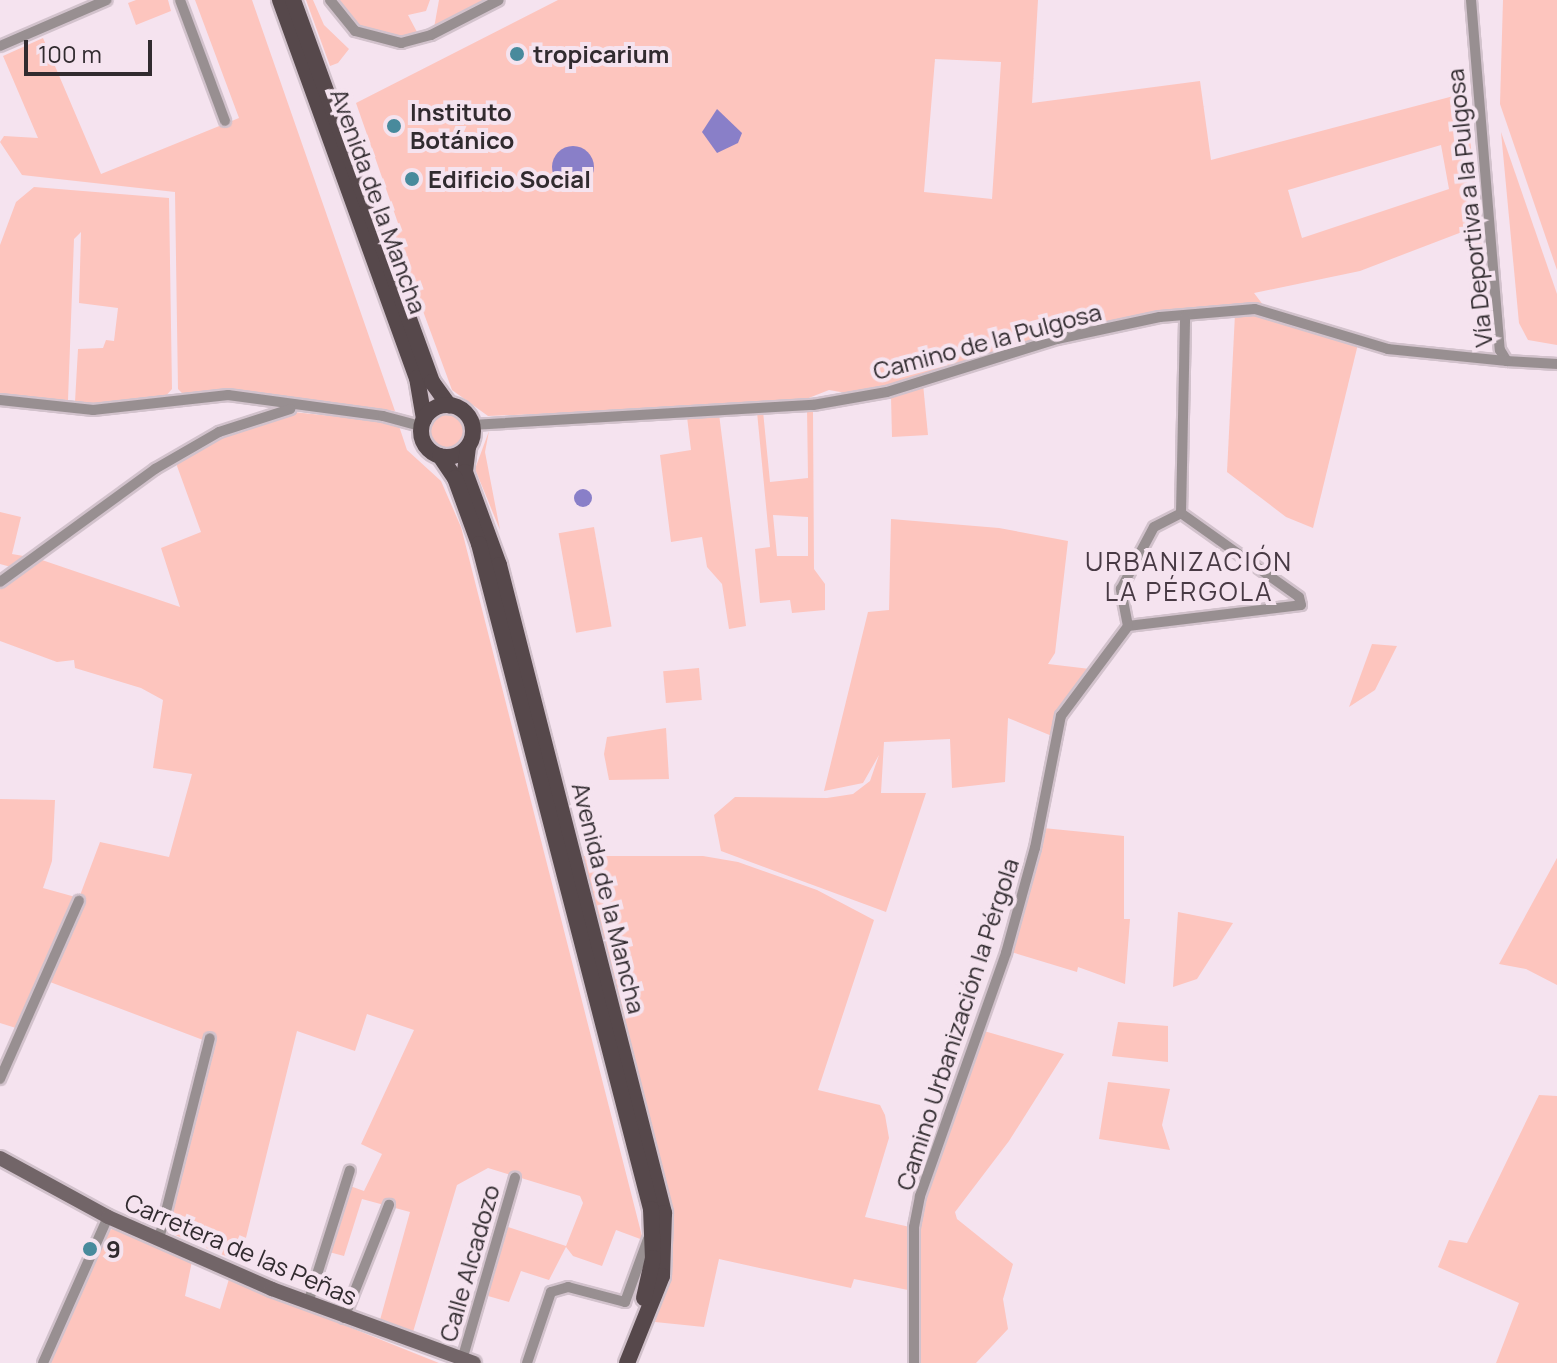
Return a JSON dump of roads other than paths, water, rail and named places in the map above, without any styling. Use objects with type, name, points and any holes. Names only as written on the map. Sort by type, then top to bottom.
[{"type":"main road","name":"Avenida de la Mancha","points":[[280,0],[420,387],[422,423]]},
{"type":"main road","name":"Avenida de la Mancha","points":[[293,0],[428,371],[449,405]]},
{"type":"main road","points":[[449,405],[463,410],[472,425],[468,447],[454,456],[440,456],[423,442],[422,423],[434,408],[449,405]]},
{"type":"main road","name":"Avenida de la Mancha","points":[[468,447],[467,478],[499,565],[664,1213],[662,1276],[622,1362]]},
{"type":"main road","name":"Avenida de la Mancha","points":[[440,456],[455,478],[479,544],[651,1209],[654,1240],[648,1283],[640,1316],[622,1362]]},
{"type":"main road","name":"Carretera de las Peñas","points":[[0,1158],[108,1217],[344,1318],[468,1361]]},
{"type":"street","points":[[0,46],[107,0]]},
{"type":"street","points":[[180,0],[225,121]]},
{"type":"street","points":[[330,0],[355,31],[401,43],[431,35],[499,0]]},
{"type":"street","name":"Vía Deportiva a la Pulgosa","points":[[1471,0],[1500,350],[1507,361],[1557,364]]},
{"type":"street","name":"Camino de la Pulgosa","points":[[472,425],[813,405],[887,392],[1057,339],[1185,316],[1255,309],[1388,349],[1507,361]]},
{"type":"street","points":[[1181,513],[1185,316]]},
{"type":"street","points":[[0,400],[93,410],[228,395],[422,423]]},
{"type":"street","points":[[0,582],[174,457],[219,432],[300,407]]},
{"type":"street","points":[[1181,513],[1299,597],[1301,605],[1128,626],[1121,589],[1154,527],[1181,513]]},
{"type":"street","name":"Camino Urbanización la Pérgola","points":[[914,1363],[914,1227],[920,1196],[1006,953],[1035,848],[1061,716],[1128,626]]},
{"type":"street","points":[[0,1079],[79,901]]},
{"type":"street","points":[[159,1239],[210,1038]]},
{"type":"street","points":[[308,1303],[350,1170]]},
{"type":"street","name":"Calle Alcadozo","points":[[468,1361],[515,1178]]},
{"type":"street","points":[[344,1318],[389,1205]]},
{"type":"street","points":[[43,1363],[108,1217]]},
{"type":"street","points":[[527,1363],[551,1292],[568,1287],[625,1302],[648,1239]]},
{"type":"place","name":"tropicarium","points":[[517,54]]},
{"type":"place","name":"Instituto Botánico","points":[[394,126]]},
{"type":"place","name":"Edificio Social","points":[[412,179]]},
{"type":"place","name":"9","points":[[90,1249]]},
{"type":"district","name":"URBANIZACIÓN LA PÉRGOLA","points":[[1189,577]]}]
